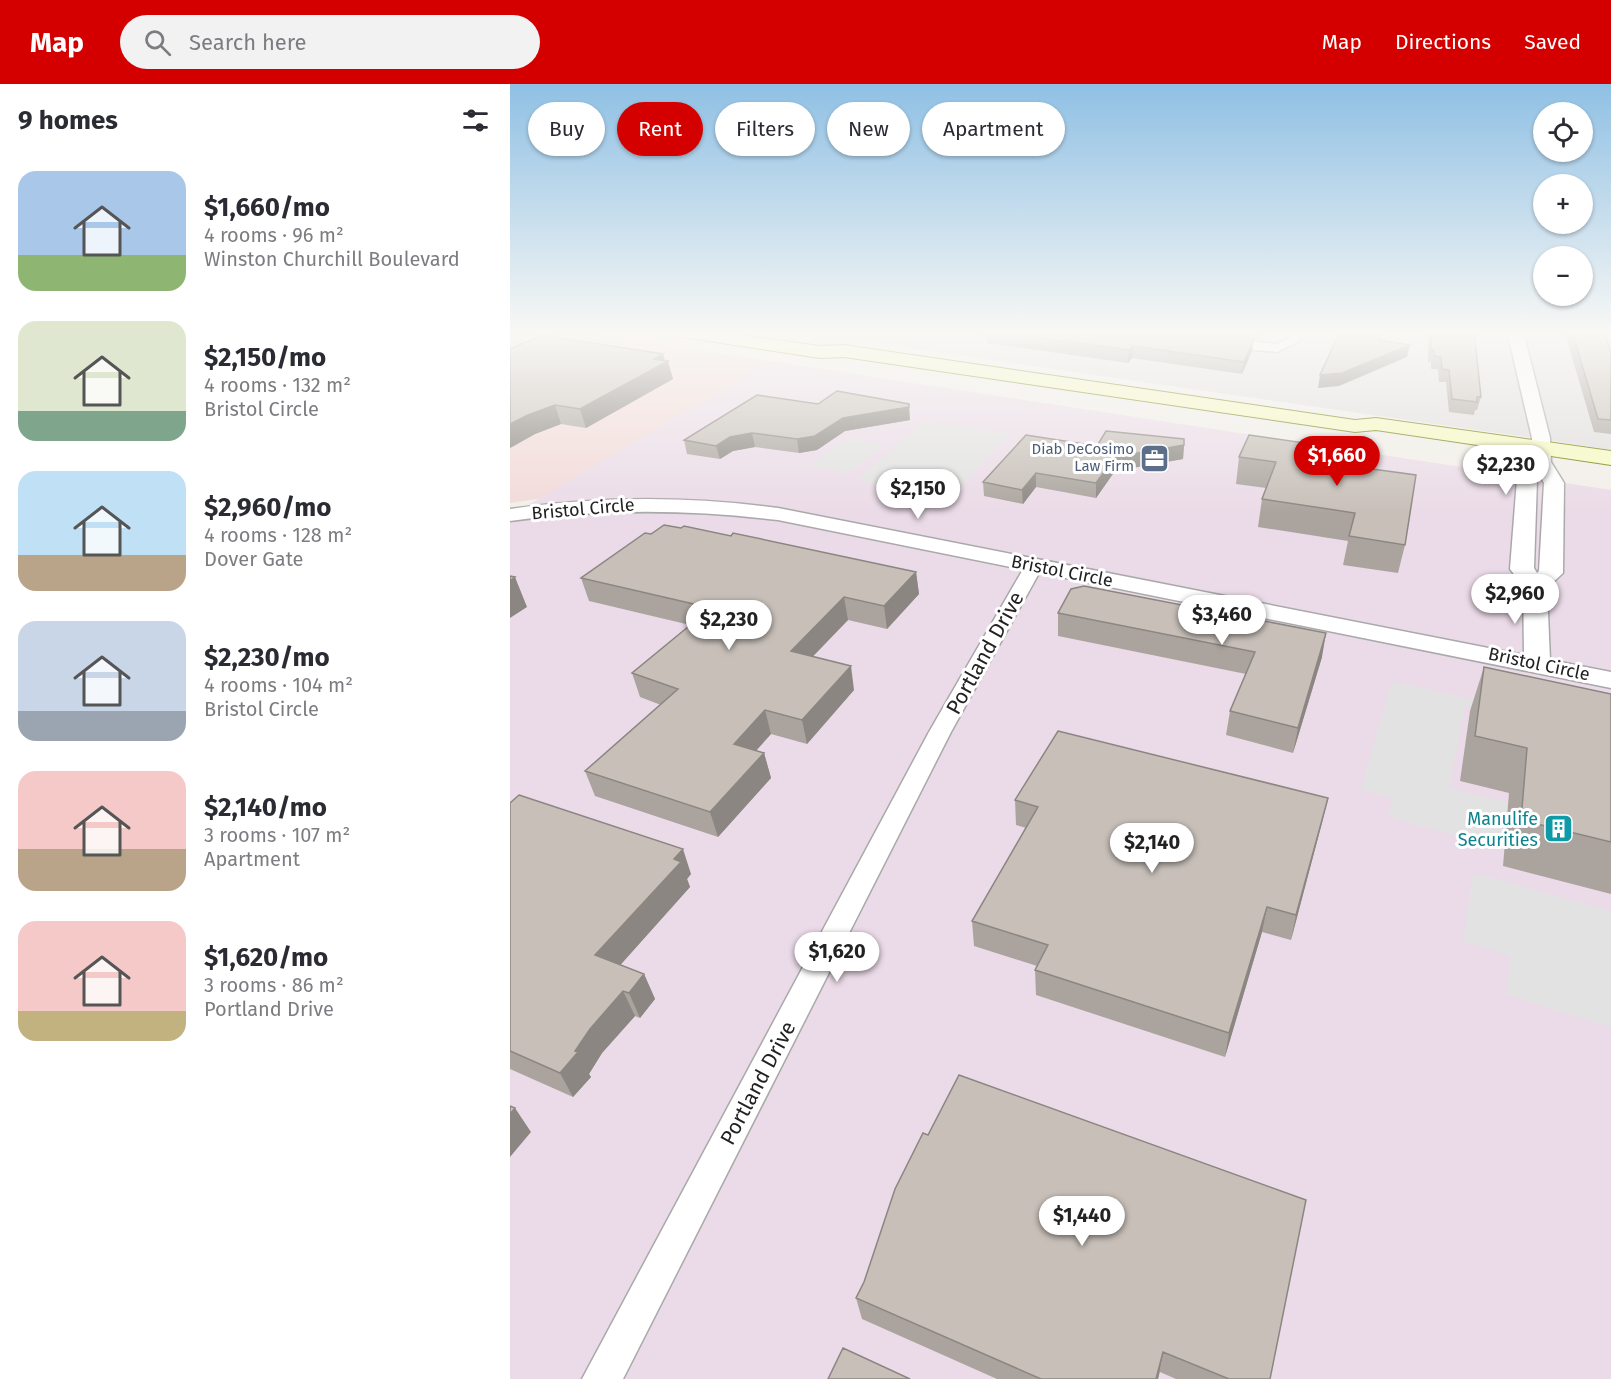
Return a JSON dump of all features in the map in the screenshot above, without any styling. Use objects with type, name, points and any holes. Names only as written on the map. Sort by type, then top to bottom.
[{"type":"main road","points":[[1119,391],[1355,426],[1372,437],[1541,455],[1611,458]]},
{"type":"main road","points":[[1541,455],[1611,472]]},
{"type":"street","points":[[1530,391],[1541,438],[1541,455],[1554,483],[1551,573],[1535,586]]},
{"type":"street","points":[[1537,663],[1535,586],[1522,569],[1522,559],[1527,479],[1541,455]]},
{"type":"street","name":"Bristol Circle","points":[[510,515],[631,503],[722,506],[821,522],[1034,566],[1537,663],[1611,680]]},
{"type":"street","name":"Portland Drive","points":[[602,1379],[940,732],[1034,566]]},
{"type":"shaded area","points":[[510,391],[720,391],[544,498],[510,503]]},
{"type":"shaded area","points":[[719,391],[968,391],[1611,490],[1611,1379],[510,1379],[510,516]]},
{"type":"shaded area","points":[[1209,391],[1611,391],[1611,450]]},
{"type":"shaded area","points":[[925,421],[1010,434],[949,497],[857,480]]},
{"type":"shaded area","points":[[850,437],[885,445],[847,473],[811,465]]},
{"type":"shaded area","points":[[1392,681],[1611,731],[1611,741],[1465,707],[1449,788],[1509,803],[1503,848],[1388,817],[1393,798],[1361,789]]},
{"type":"shaded area","points":[[1473,873],[1611,911],[1611,1027],[1506,995],[1510,956],[1463,941]]},
{"type":"building","points":[[510,391],[612,391],[580,409],[555,405],[510,424]]},
{"type":"building","points":[[839,391],[909,404],[909,407],[843,418],[815,436],[797,439],[752,433],[730,437],[716,446],[684,440],[757,395],[818,404]]},
{"type":"building","points":[[1451,391],[1480,391],[1481,397],[1477,397],[1477,402],[1452,399]]},
{"type":"building","points":[[1590,391],[1611,391],[1611,420],[1598,419]]},
{"type":"building","points":[[1106,431],[1184,439],[1184,445],[1115,457],[1096,483],[1036,473],[1022,490],[983,482],[1026,435],[1097,446]]},
{"type":"building","points":[[1249,435],[1340,448],[1335,464],[1416,475],[1405,545],[1349,536],[1355,513],[1262,499],[1276,462],[1239,457]]},
{"type":"building","points":[[664,525],[681,528],[684,526],[731,536],[733,533],[916,572],[884,606],[844,597],[791,651],[851,666],[802,720],[765,710],[734,744],[764,753],[710,812],[585,771],[678,689],[632,673],[711,608],[581,578],[645,533],[651,534]]},
{"type":"building","points":[[1084,586],[1326,633],[1298,728],[1230,711],[1255,652],[1058,613],[1071,589]]},
{"type":"building","points":[[1484,667],[1611,694],[1611,842],[1521,820],[1527,748],[1475,736]]},
{"type":"building","points":[[1058,731],[1328,798],[1296,915],[1267,907],[1229,1033],[1035,970],[1048,945],[972,921],[1038,807],[1015,800]]},
{"type":"building","points":[[519,795],[683,849],[674,859],[681,862],[595,955],[644,974],[629,993],[623,991],[590,1029],[575,1051],[578,1052],[560,1073],[510,1051],[510,803]]},
{"type":"building","points":[[959,1075],[1306,1200],[1270,1379],[1229,1379],[1163,1352],[1156,1379],[1041,1379],[856,1298],[864,1282],[895,1189],[923,1133],[928,1135]]},
{"type":"building","points":[[843,1348],[910,1379],[828,1379]]},
{"type":"place","name":"Diab DeCosimo Law Firm","points":[[1155,458]]},
{"type":"place","name":"Manulife Securities","points":[[1559,829]]}]
